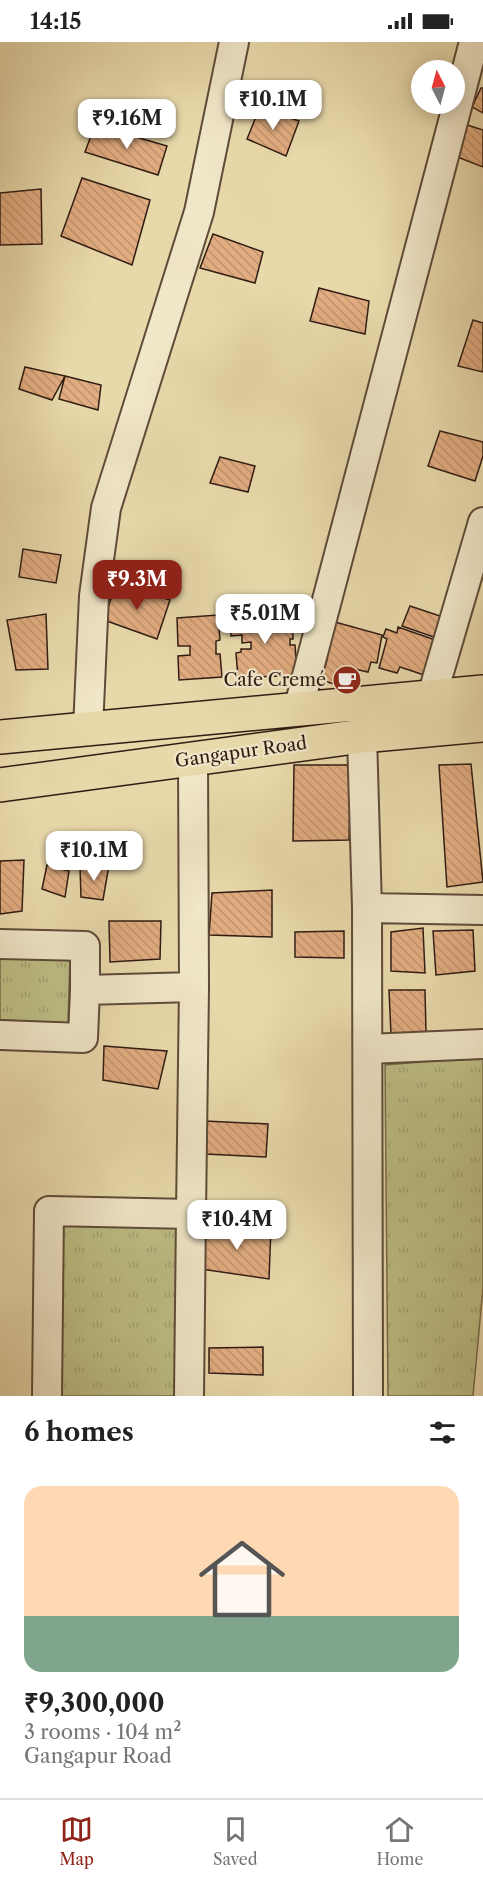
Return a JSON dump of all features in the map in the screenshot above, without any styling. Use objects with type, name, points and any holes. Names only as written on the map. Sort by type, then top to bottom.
[{"type":"main road","name":"Gangapur Road","points":[[0,737],[483,692]]},
{"type":"main road","name":"Gangapur Road","points":[[0,785],[363,736],[483,725]]},
{"type":"street","points":[[88,729],[94,596],[106,508],[199,212],[234,42]]},
{"type":"street","points":[[298,710],[474,42]]},
{"type":"street","points":[[432,696],[483,522]]},
{"type":"street","points":[[363,736],[367,908],[368,1396]]},
{"type":"street","points":[[189,1396],[194,987],[193,759]]},
{"type":"street","points":[[367,908],[483,910]]},
{"type":"street","points":[[0,944],[85,946],[83,1038],[0,1035]]},
{"type":"street","points":[[85,990],[194,987]]},
{"type":"street","points":[[368,1049],[483,1044]]},
{"type":"street","points":[[47,1396],[49,1211],[190,1215]]},
{"type":"green space","points":[[0,955],[70,956],[68,1023],[0,1020]]},
{"type":"green space","points":[[483,1057],[483,1288],[473,1396],[388,1396],[385,1065]]},
{"type":"green space","points":[[63,1225],[179,1227],[176,1396],[59,1396]]},
{"type":"building","points":[[483,88],[483,113],[472,107]]},
{"type":"building","points":[[260,107],[299,121],[286,156],[247,139]]},
{"type":"building","points":[[464,124],[483,130],[483,167],[455,156]]},
{"type":"building","points":[[95,125],[167,146],[158,175],[85,152]]},
{"type":"building","points":[[82,178],[150,200],[132,265],[61,236]]},
{"type":"building","points":[[41,189],[42,244],[0,245],[0,193]]},
{"type":"building","points":[[213,234],[263,252],[255,283],[200,268]]},
{"type":"building","points":[[319,288],[369,301],[365,334],[310,321]]},
{"type":"building","points":[[473,320],[483,323],[483,372],[458,366]]},
{"type":"building","points":[[25,367],[65,376],[52,400],[19,389]]},
{"type":"building","points":[[65,376],[101,385],[98,410],[59,399]]},
{"type":"building","points":[[440,431],[483,442],[483,456],[475,481],[428,466]]},
{"type":"building","points":[[220,457],[255,466],[248,492],[210,483]]},
{"type":"building","points":[[23,549],[61,555],[56,583],[19,577]]},
{"type":"building","points":[[116,583],[170,600],[157,639],[104,620]]},
{"type":"building","points":[[410,606],[452,620],[445,641],[402,626]]},
{"type":"building","points":[[292,613],[293,639],[290,639],[290,645],[295,645],[297,675],[238,678],[236,653],[241,652],[241,649],[251,649],[251,642],[242,643],[242,635],[231,636],[230,616]]},
{"type":"building","points":[[46,614],[48,669],[16,670],[7,620]]},
{"type":"building","points":[[218,615],[220,640],[216,641],[216,654],[220,654],[222,677],[179,680],[178,656],[190,655],[190,646],[178,646],[177,618]]},
{"type":"building","points":[[335,622],[382,635],[377,663],[371,662],[368,672],[350,668],[344,687],[321,680]]},
{"type":"building","points":[[398,627],[438,641],[427,676],[400,667],[397,673],[379,668],[387,639],[383,637],[386,629],[397,633]]},
{"type":"building","points":[[471,764],[483,882],[447,887],[439,765]]},
{"type":"building","points":[[294,765],[351,765],[349,840],[293,841]]},
{"type":"building","points":[[24,860],[22,911],[0,914],[0,861]]},
{"type":"building","points":[[47,865],[69,871],[65,897],[42,889]]},
{"type":"building","points":[[109,865],[103,900],[81,897],[80,867]]},
{"type":"building","points":[[272,890],[272,937],[209,935],[212,893]]},
{"type":"building","points":[[109,921],[161,921],[160,959],[110,962]]},
{"type":"building","points":[[423,928],[425,973],[391,971],[391,932]]},
{"type":"building","points":[[473,930],[475,971],[436,975],[433,931]]},
{"type":"building","points":[[344,931],[344,958],[295,957],[295,932]]},
{"type":"building","points":[[389,990],[425,990],[426,1032],[391,1035]]},
{"type":"building","points":[[104,1046],[167,1051],[158,1089],[103,1080]]},
{"type":"building","points":[[205,1121],[268,1124],[266,1157],[206,1154]]},
{"type":"building","points":[[271,1228],[269,1279],[201,1269],[203,1229]]},
{"type":"building","points":[[263,1347],[263,1375],[209,1373],[209,1348]]},
{"type":"place","name":"Cafe Cremé","points":[[347,680]]}]
